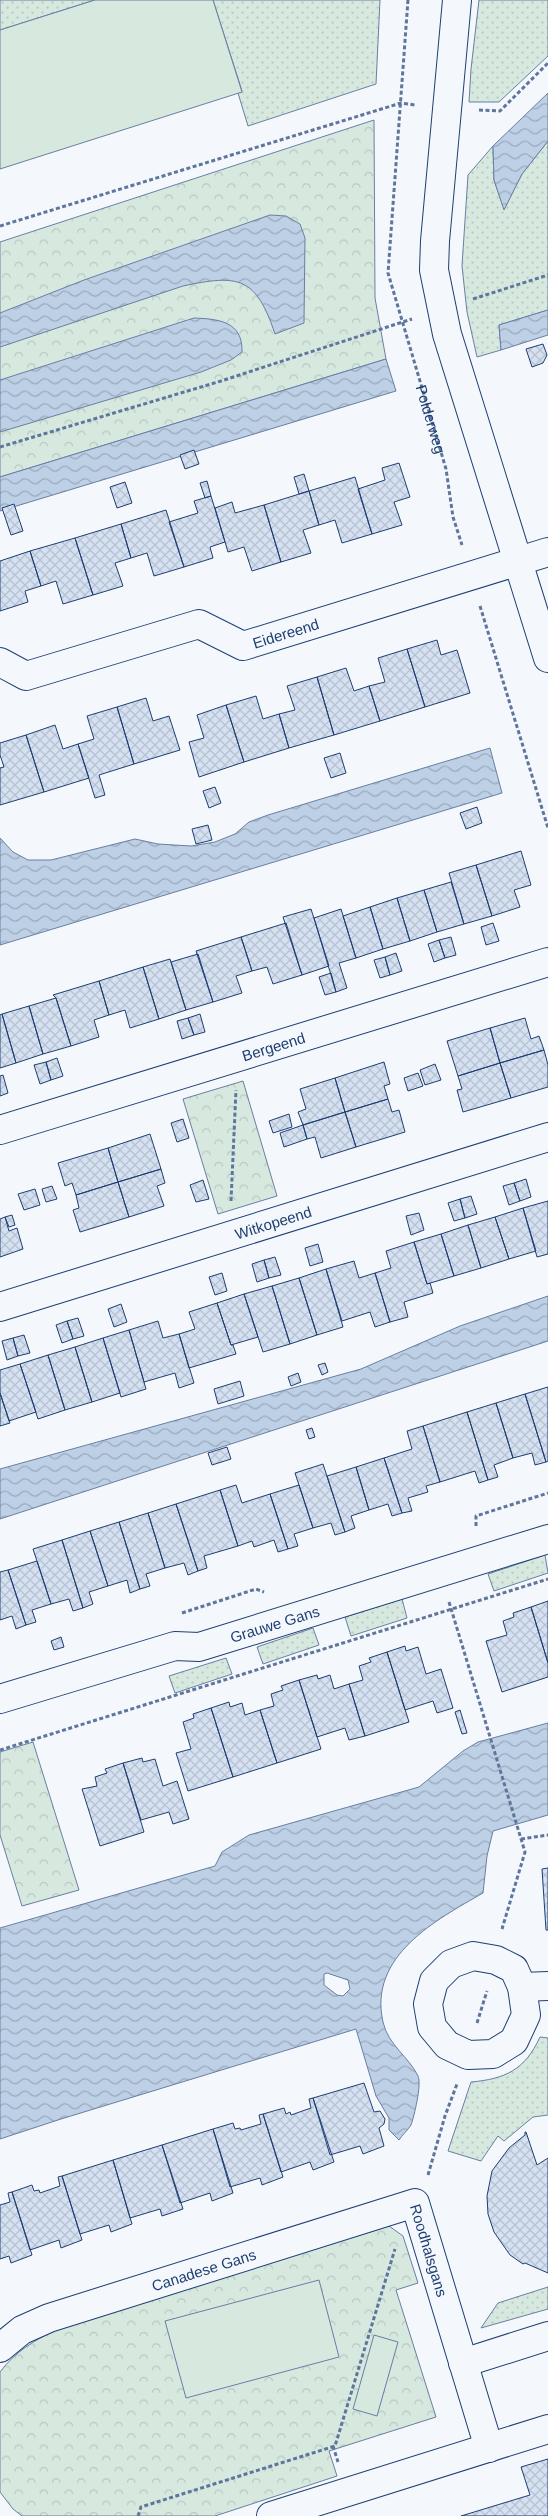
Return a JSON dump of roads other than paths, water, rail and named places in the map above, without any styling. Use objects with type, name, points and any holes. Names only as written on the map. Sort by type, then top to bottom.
[{"type":"street","points":[[457,0],[446,108],[434,270],[441,310],[548,658]]},
{"type":"street","name":"Eidereend","points":[[0,662],[26,676],[199,624],[243,646],[548,552]]},
{"type":"street","name":"Bergeend","points":[[0,1130],[548,962]]},
{"type":"street","name":"Witkopeend","points":[[0,1307],[548,1137]]},
{"type":"street","name":"Grauwe Gans","points":[[0,1698],[175,1646],[199,1647],[548,1539]]},
{"type":"street","points":[[473,1956],[496,1960],[514,1969],[535,1986],[526,2015],[514,2041],[492,2054],[468,2055],[447,2045],[432,2027],[428,2004],[434,1981],[451,1964],[473,1956]]},
{"type":"street","name":"Canadese Gans","points":[[0,2348],[22,2330],[49,2318],[415,2203]]},
{"type":"street","name":"Roodhalsgans","points":[[415,2203],[489,2448]]},
{"type":"street","points":[[463,2363],[548,2336]]},
{"type":"street","points":[[271,2516],[548,2429]]},
{"type":"water","points":[[548,93],[548,141],[522,174],[504,210],[494,180],[493,146]]},
{"type":"water","points":[[270,215],[286,216],[300,224],[305,238],[304,323],[275,334],[268,315],[252,291],[243,284],[218,280],[183,286],[0,347],[0,313],[84,280]]},
{"type":"water","points":[[548,310],[548,335],[501,350],[499,325]]},
{"type":"water","points":[[194,318],[220,321],[234,328],[241,342],[242,352],[231,360],[201,372],[0,432],[0,380]]},
{"type":"water","points":[[386,359],[396,391],[0,511],[0,477]]},
{"type":"water","points":[[490,748],[502,793],[0,945],[0,838],[13,852],[28,860],[51,860],[135,839],[158,844],[191,846],[215,842],[235,834],[249,822],[268,815]]},
{"type":"water","points":[[548,1296],[548,1341],[0,1519],[0,1469],[361,1369],[460,1326]]},
{"type":"water","points":[[548,1723],[548,1815],[493,1831],[487,1856],[483,1893],[427,1928],[396,1959],[386,1978],[381,1999],[383,2022],[389,2037],[414,2069],[419,2080],[417,2100],[411,2125],[399,2140],[389,2130],[389,2118],[376,2096],[356,2029],[0,2139],[0,1928],[215,1866],[222,1852],[249,1835],[419,1787],[463,1751],[478,1742]],"holes":[[[327,1973],[348,1980],[350,1989],[343,1996],[337,1995],[324,1985],[324,1974]]]}]
